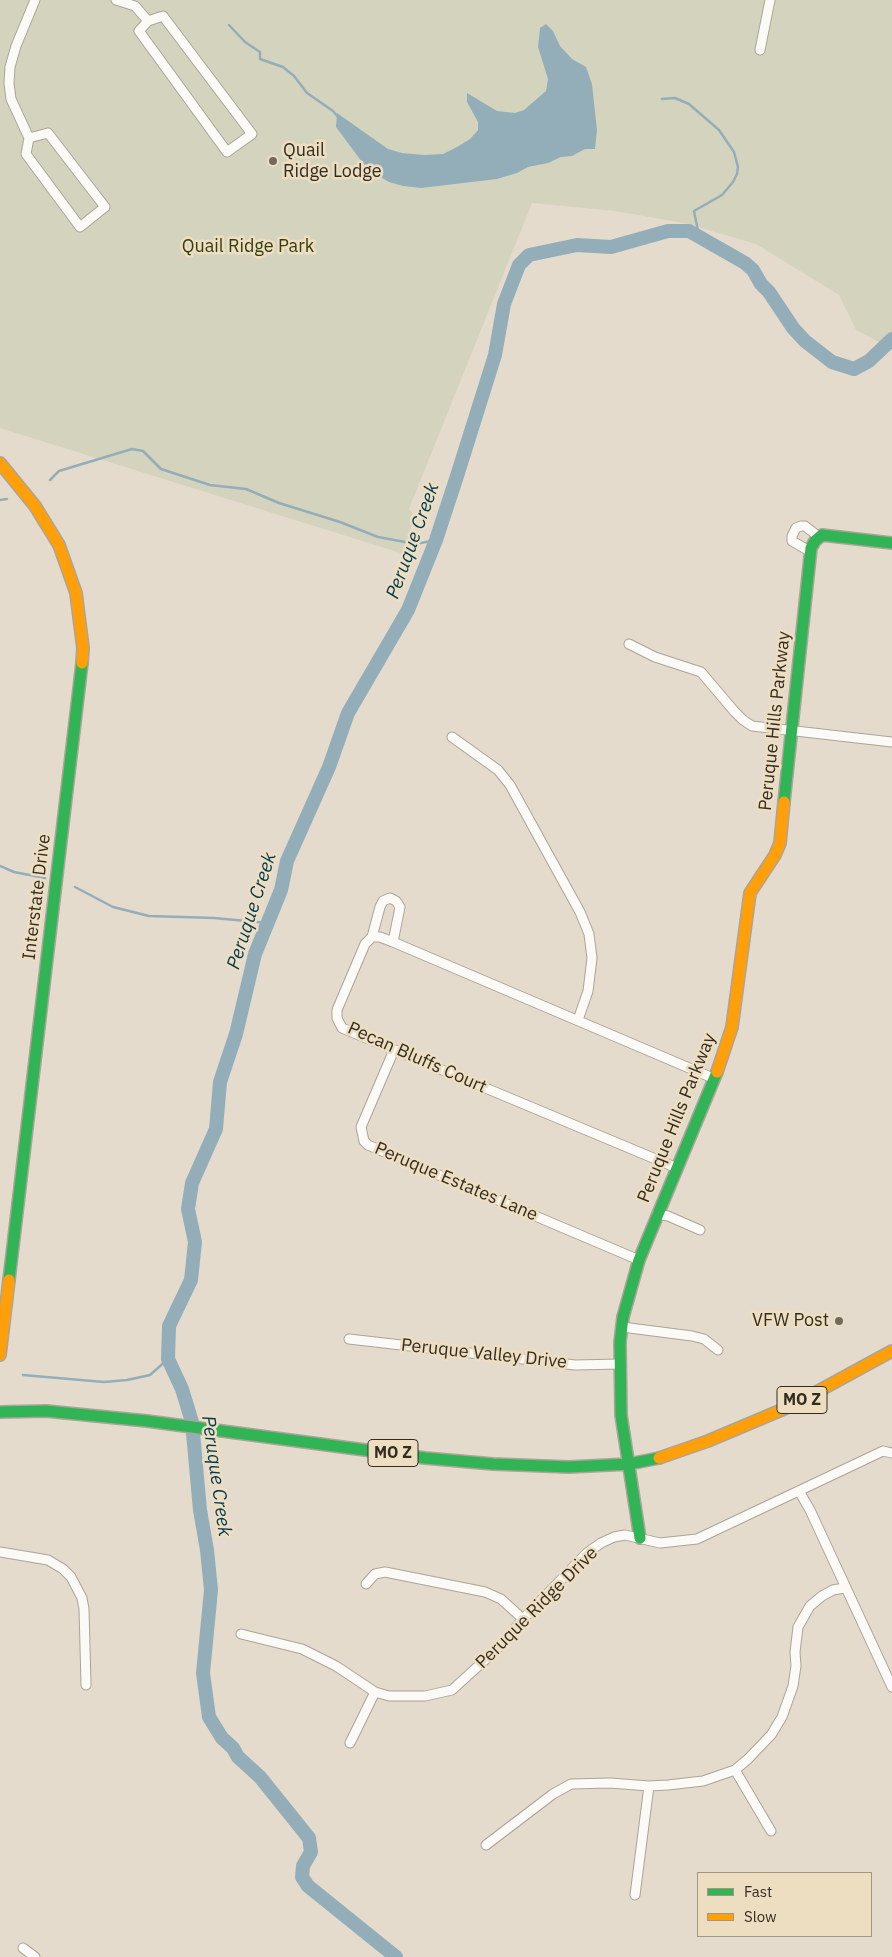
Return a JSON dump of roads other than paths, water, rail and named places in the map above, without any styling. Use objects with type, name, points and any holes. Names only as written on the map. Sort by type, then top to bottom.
[{"type":"main road","name":"Interstate Drive","points":[[0,463],[36,506],[59,545],[76,593],[83,648],[0,1355]]},
{"type":"main road","name":"Peruque Hills Parkway","points":[[640,1538],[621,1415],[620,1364],[622,1327],[633,1277],[639,1260],[656,1214],[716,1078],[732,1027],[750,893],[775,855],[780,843],[815,543],[822,536],[892,543]]},
{"type":"main road","name":"MO Z","points":[[0,1412],[46,1411],[147,1421],[426,1458],[493,1464],[569,1467],[629,1464],[670,1455],[791,1406],[892,1351]]},
{"type":"street","points":[[29,138],[48,132],[105,207],[80,227],[26,154],[29,138],[11,99],[9,83],[10,67],[16,46],[35,0]]},
{"type":"street","points":[[116,0],[136,6],[148,21]]},
{"type":"street","points":[[760,50],[770,0]]},
{"type":"street","points":[[163,16],[252,134],[227,152],[139,31],[148,21],[163,16]]},
{"type":"street","points":[[629,644],[655,657],[701,672],[743,720],[752,726],[892,742]]},
{"type":"street","points":[[452,737],[498,770],[510,786],[580,912],[589,934],[592,958],[588,991],[578,1020]]},
{"type":"street","name":"Pecan Bluffs Court","points":[[393,942],[400,907],[396,901],[390,898],[383,901],[380,907],[372,938],[365,944],[337,1010],[337,1018],[342,1028],[677,1168]]},
{"type":"street","points":[[372,938],[380,937],[393,942],[716,1078]]},
{"type":"street","name":"Peruque Estates Lane","points":[[394,1050],[361,1127],[364,1141],[368,1145],[639,1260]]},
{"type":"street","points":[[656,1214],[675,1219],[700,1230]]},
{"type":"street","points":[[622,1327],[692,1336],[704,1339],[718,1350]]},
{"type":"street","name":"Peruque Valley Drive","points":[[349,1339],[575,1365],[620,1364]]},
{"type":"street","name":"Peruque Ridge Drive","points":[[241,1634],[302,1649],[336,1666],[375,1692],[389,1696],[425,1696],[452,1690],[497,1649],[523,1619],[588,1553],[614,1537],[626,1536],[660,1543],[697,1539],[882,1451],[892,1454]]},
{"type":"street","points":[[799,1491],[810,1510],[844,1588],[892,1687]]},
{"type":"street","points":[[0,1552],[48,1560],[63,1569],[71,1577],[82,1598],[84,1609],[86,1685]]},
{"type":"street","points":[[366,1584],[375,1574],[385,1572],[485,1592],[501,1599],[523,1619]]},
{"type":"street","points":[[486,1845],[552,1794],[571,1784],[610,1782],[649,1786],[703,1781],[735,1770],[771,1735],[782,1717],[796,1666],[798,1627],[810,1606],[833,1590],[844,1588]]},
{"type":"street","points":[[350,1743],[375,1692]]},
{"type":"street","points":[[735,1770],[771,1831]]},
{"type":"street","points":[[635,1895],[649,1786]]},
{"type":"street","points":[[22,1948],[35,1957]]},
{"type":"water","points":[[546,24],[553,31],[560,46],[572,59],[586,67],[592,84],[597,130],[595,149],[585,149],[572,156],[561,157],[548,163],[528,167],[517,173],[497,179],[421,188],[389,182],[372,172],[362,162],[336,127],[337,113],[388,149],[402,153],[424,155],[443,154],[470,139],[478,130],[478,122],[467,102],[467,93],[497,111],[515,113],[524,110],[546,91],[548,79],[538,47],[540,28]]},
{"type":"waterway","points":[[229,25],[245,42],[260,52],[260,59],[283,67],[294,76],[307,93],[333,111],[338,117]]},
{"type":"waterway","points":[[662,99],[675,98],[689,104],[719,130],[734,152],[738,167],[733,182],[722,195],[694,211],[699,236]]},
{"type":"waterway","name":"Peruque Creek","points":[[396,1957],[308,1886],[302,1877],[303,1866],[311,1852],[309,1838],[260,1777],[238,1757],[233,1748],[222,1738],[209,1717],[203,1673],[211,1590],[207,1550],[200,1510],[192,1422],[182,1389],[168,1359],[169,1326],[191,1280],[195,1242],[188,1209],[192,1183],[216,1129],[220,1082],[236,1034],[255,954],[281,890],[287,861],[329,767],[348,713],[408,610],[436,540],[495,355],[504,304],[519,265],[529,255],[577,245],[611,247],[668,231],[689,231],[745,263],[753,270],[793,328],[805,341],[832,362],[854,369],[869,361],[892,339]]},
{"type":"waterway","points":[[50,480],[59,471],[132,449],[143,451],[161,469],[210,485],[246,489],[279,503],[340,522],[378,537],[416,544],[436,540]]},
{"type":"waterway","points":[[0,500],[7,499]]},
{"type":"waterway","points":[[0,866],[14,872],[45,878]]},
{"type":"waterway","points":[[75,887],[113,907],[149,916],[214,918],[268,923]]},
{"type":"waterway","points":[[23,1375],[104,1382],[127,1380],[150,1375],[168,1359]]},
{"type":"place","name":"Quail Ridge Lodge","points":[[273,161]]},
{"type":"place","name":"VFW Post","points":[[839,1321]]},
{"type":"park label","name":"Quail Ridge Park","points":[[248,247]]}]
